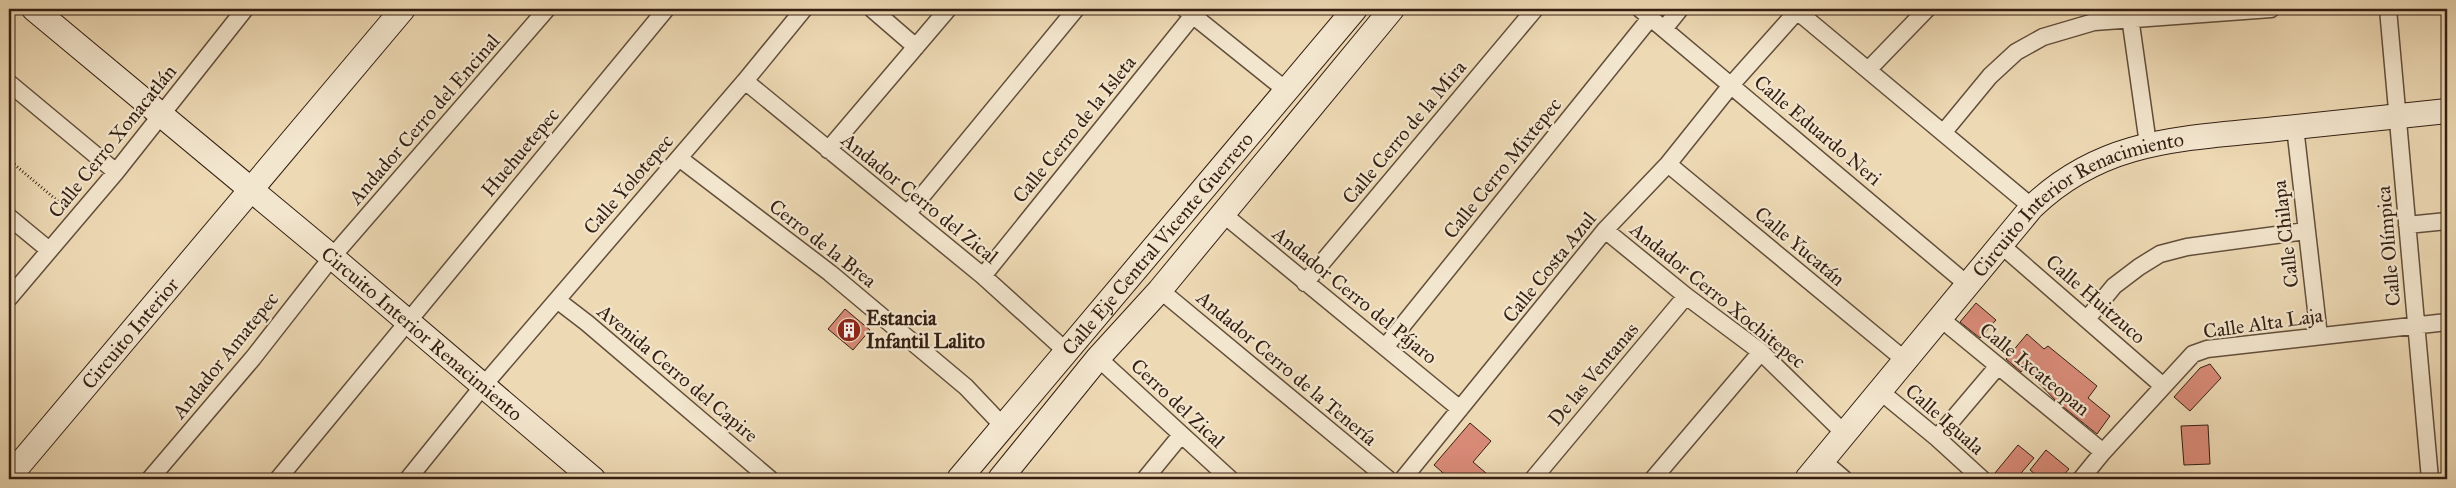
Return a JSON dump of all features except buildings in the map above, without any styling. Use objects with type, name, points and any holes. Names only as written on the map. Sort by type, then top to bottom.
[{"type":"main road","name":"Circuito Interior Renacimiento","points":[[34,9],[332,257],[407,323],[593,479]]},
{"type":"main road","points":[[250,190],[403,9]]},
{"type":"main road","name":"Calle Eje Central Vicente Guerrero","points":[[958,479],[1356,9]]},
{"type":"main road","name":"Calle Eje Central Vicente Guerrero","points":[[1000,479],[1098,358],[1160,290],[1392,9]]},
{"type":"main road","name":"Circuito Interior Renacimiento","points":[[1807,479],[1881,392],[2032,207],[2052,187],[2082,169],[2148,144],[2447,112]]},
{"type":"main road","name":"Circuito Interior","points":[[9,477],[250,190]]},
{"type":"street","name":"Calle Cerro Xonacatlán","points":[[9,298],[116,172],[245,9]]},
{"type":"street","name":"Andador Cerro del Encinal","points":[[332,257],[547,9]]},
{"type":"street","name":"Huehuetepec","points":[[278,479],[666,9]]},
{"type":"street","name":"Calle Yolotepec","points":[[414,477],[482,386],[745,81],[804,9]]},
{"type":"street","points":[[872,9],[916,47]]},
{"type":"street","points":[[828,150],[948,9]]},
{"type":"street","points":[[908,213],[1076,9]]},
{"type":"street","name":"Calle Cerro de la Mira","points":[[1305,283],[1535,9]]},
{"type":"street","points":[[1664,29],[1680,9]]},
{"type":"street","points":[[1868,70],[1927,9]]},
{"type":"street","points":[[1943,133],[1990,76],[2016,52],[2043,37],[2130,14],[2271,9]]},
{"type":"street","name":"Calle Olímpica","points":[[2388,9],[2430,479]]},
{"type":"street","points":[[1798,10],[2032,207]]},
{"type":"street","name":"Calle Costa Azul","points":[[1403,479],[1606,230],[1668,164],[1732,84],[1798,10]]},
{"type":"street","points":[[1192,11],[1287,91]]},
{"type":"street","name":"Calle Cerro de la Isleta","points":[[983,276],[1192,11]]},
{"type":"street","name":"Calle Eduardo Neri","points":[[1645,13],[1732,84],[1968,285]]},
{"type":"street","name":"Calle Cerro Mixtepec","points":[[1386,346],[1645,13]]},
{"type":"street","points":[[2130,14],[2148,144]]},
{"type":"street","name":"Andador Cerro del Zical","points":[[745,81],[983,276],[1066,351]]},
{"type":"street","points":[[9,83],[116,172]]},
{"type":"street","name":"Calle Chilapa","points":[[2295,127],[2319,336]]},
{"type":"street","name":"Cerro de la Brea","points":[[679,158],[830,273],[966,387],[1003,426]]},
{"type":"street","name":"Calle Yucatán","points":[[1668,164],[1906,361]]},
{"type":"street","name":"Andador Cerro del Pájaro","points":[[1223,214],[1305,283],[1386,346],[1460,409]]},
{"type":"street","points":[[9,217],[49,250]]},
{"type":"street","points":[[2407,225],[2447,220]]},
{"type":"street","name":"Andador Cerro Xochitepec","points":[[1606,230],[1686,296],[1761,352],[1845,434]]},
{"type":"street","points":[[2087,319],[2114,286],[2160,254],[2187,247],[2306,231]]},
{"type":"street","name":"Calle Huitzuco","points":[[2001,245],[2163,386]]},
{"type":"street","name":"Andador Amatepec","points":[[150,479],[253,358],[332,257]]},
{"type":"street","name":"Andador Cerro de la Tenería","points":[[1160,290],[1388,479]]},
{"type":"street","name":"De las Ventanas","points":[[1533,479],[1686,296]]},
{"type":"street","name":"Avenida Cerro del Capire","points":[[557,300],[587,323],[770,479]]},
{"type":"street","name":"Calle Ixcateopan","points":[[1941,319],[2102,452]]},
{"type":"street","name":"Calle Alta Laja","points":[[2081,479],[2102,452],[2193,354],[2207,349],[2447,322]]},
{"type":"street","points":[[1652,479],[1761,352]]},
{"type":"street","name":"Cerro del Zical","points":[[1098,358],[1230,479]]},
{"type":"street","points":[[1936,438],[1998,366]]},
{"type":"street","name":"Calle Iguala","points":[[1881,392],[1982,479]]},
{"type":"street","points":[[1144,479],[1182,435]]},
{"type":"street","points":[[1823,460],[1844,479]]},
{"type":"path","points":[[9,160],[78,218]]},
{"type":"place","name":"Estancia Infantil Lalito","points":[[849,330]]}]
